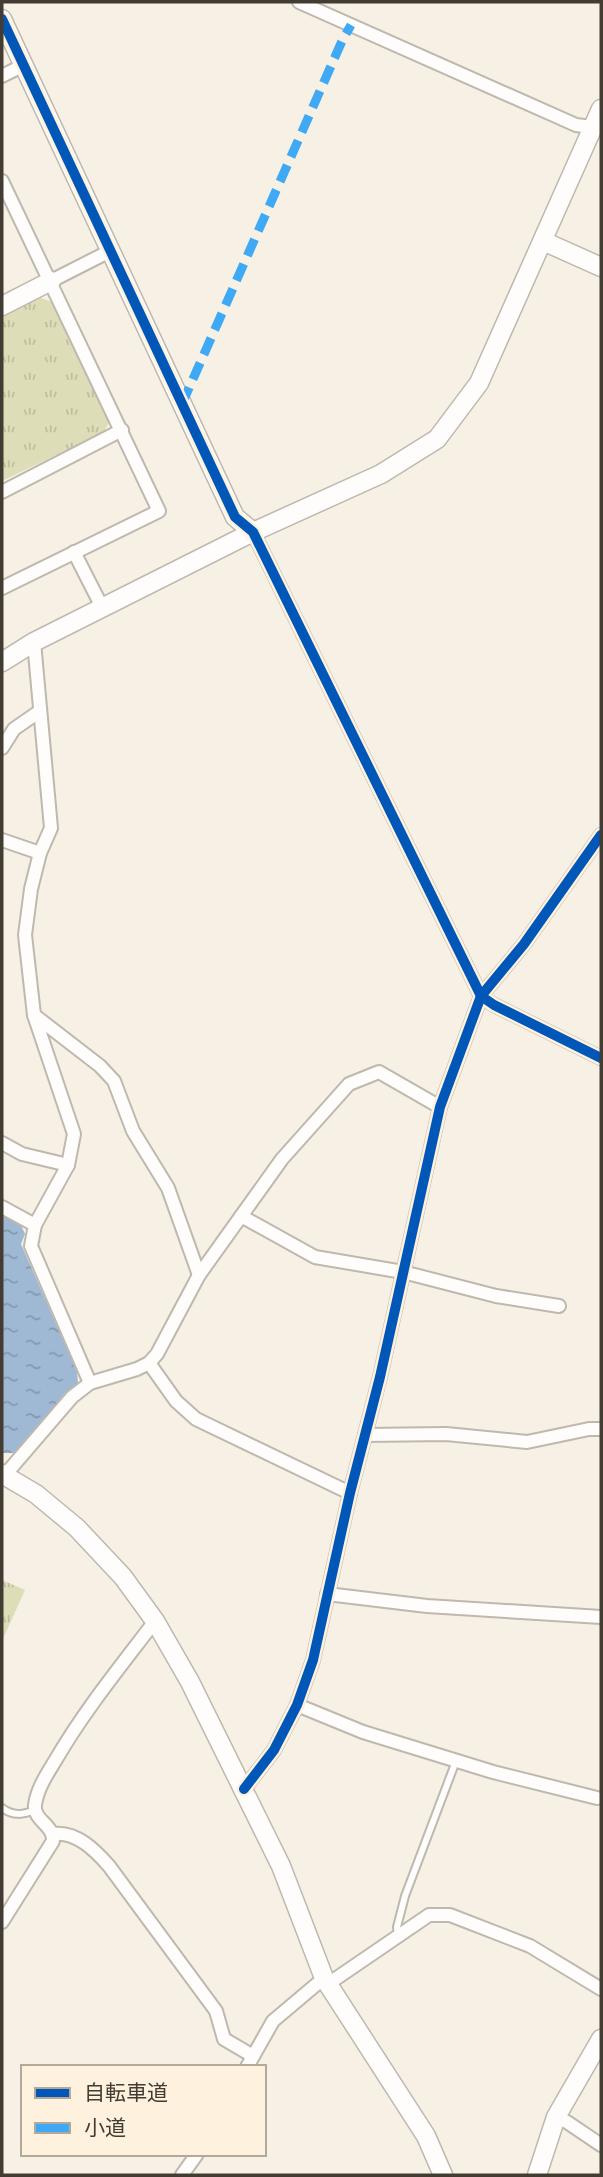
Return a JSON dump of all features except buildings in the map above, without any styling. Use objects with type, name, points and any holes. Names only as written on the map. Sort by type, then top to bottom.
[{"type":"street","points":[[299,2],[576,125],[597,130]]},
{"type":"street","points":[[2,19],[235,517],[253,532],[481,996],[601,1058]]},
{"type":"street","points":[[2,76],[24,65]]},
{"type":"street","points":[[2,662],[34,642],[253,532],[381,474],[437,439],[479,383],[597,130],[601,108]]},
{"type":"street","points":[[2,181],[6,202],[51,281],[159,510],[2,588]]},
{"type":"street","points":[[543,241],[601,267]]},
{"type":"street","points":[[2,306],[112,250]]},
{"type":"street","points":[[2,492],[122,430]]},
{"type":"street","points":[[74,552],[103,608]]},
{"type":"street","points":[[34,642],[51,828],[40,853],[31,889],[26,935],[34,1015],[74,1134],[68,1165],[35,1225],[31,1246],[90,1383]]},
{"type":"street","points":[[2,748],[15,729],[40,711]]},
{"type":"street","points":[[244,1789],[274,1750],[297,1705],[313,1660],[440,1107],[481,996],[524,944],[601,835]]},
{"type":"street","points":[[2,840],[40,853]]},
{"type":"street","points":[[34,1015],[100,1066],[114,1081],[133,1131],[168,1188],[199,1275]]},
{"type":"street","points":[[440,1107],[379,1072],[349,1084],[282,1159],[199,1275],[157,1354],[149,1363],[90,1383],[72,1397],[3,1475],[36,1494],[76,1528],[123,1577],[155,1621],[190,1682],[281,1866],[326,1981],[426,2137],[443,2175]]},
{"type":"street","points":[[2,1143],[22,1154],[68,1165]]},
{"type":"street","points":[[2,1207],[35,1225]]},
{"type":"street","points":[[241,1216],[315,1257],[403,1272],[496,1296],[559,1306]]},
{"type":"street","points":[[149,1363],[176,1401],[196,1419],[350,1493]]},
{"type":"street","points":[[365,1436],[446,1434],[527,1442],[601,1429]]},
{"type":"street","points":[[327,1594],[427,1605],[601,1617]]},
{"type":"street","points":[[2,1922],[54,1841],[54,1834],[35,1811],[35,1803],[44,1780],[73,1729],[155,1621]]},
{"type":"street","points":[[297,1705],[363,1732],[456,1761],[597,1798]]},
{"type":"street","points":[[54,1834],[65,1833],[76,1838],[96,1852],[109,1866],[216,2011],[223,2039],[250,2062],[273,2021],[326,1981],[429,1916],[450,1914],[530,1946],[601,1989]]},
{"type":"street","points":[[537,2175],[556,2117],[601,2039]]},
{"type":"street","points":[[556,2117],[601,2145]]},
{"type":"street","points":[[182,2175],[196,2156]]},
{"type":"lane","points":[[398,1937],[397,1927],[405,1896],[456,1761]]},
{"type":"lane","points":[[2,1808],[25,1815],[35,1811]]},
{"type":"green space","points":[[39,297],[54,303],[109,422],[104,432],[2,481],[2,315]]},
{"type":"green space","points":[[2,1580],[25,1590],[2,1641]]},
{"type":"water","points":[[2,1215],[21,1225],[25,1234],[21,1244],[77,1371],[78,1383],[65,1393],[16,1453],[2,1453]]},
{"type":"marked path","points":[[182,404],[351,25]]},
{"type":"cycle path","points":[[2,19],[235,517],[253,532],[481,996],[601,1058]]},
{"type":"cycle path","points":[[244,1789],[274,1750],[297,1705],[313,1660],[440,1107],[481,996],[524,944],[601,835]]}]
